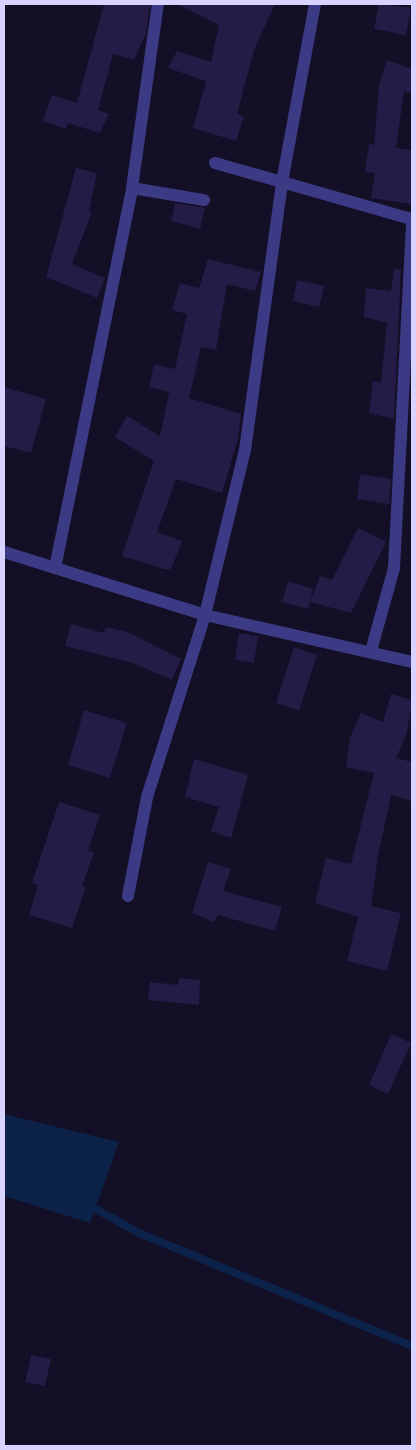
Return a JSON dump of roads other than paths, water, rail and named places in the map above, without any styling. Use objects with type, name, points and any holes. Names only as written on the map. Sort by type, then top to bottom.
[{"type":"street","points":[[55,568],[132,188],[158,4]]},
{"type":"street","points":[[128,896],[147,797],[205,615],[245,450],[282,182],[315,4]]},
{"type":"street","points":[[216,163],[412,219]]},
{"type":"street","points":[[132,188],[204,200]]},
{"type":"street","points":[[371,651],[394,568],[412,225]]},
{"type":"street","points":[[4,552],[205,615],[371,651],[412,662]]},
{"type":"water","points":[[4,1114],[119,1142],[90,1223],[4,1196]]},
{"type":"waterway","points":[[87,1204],[139,1233],[412,1346]]}]
